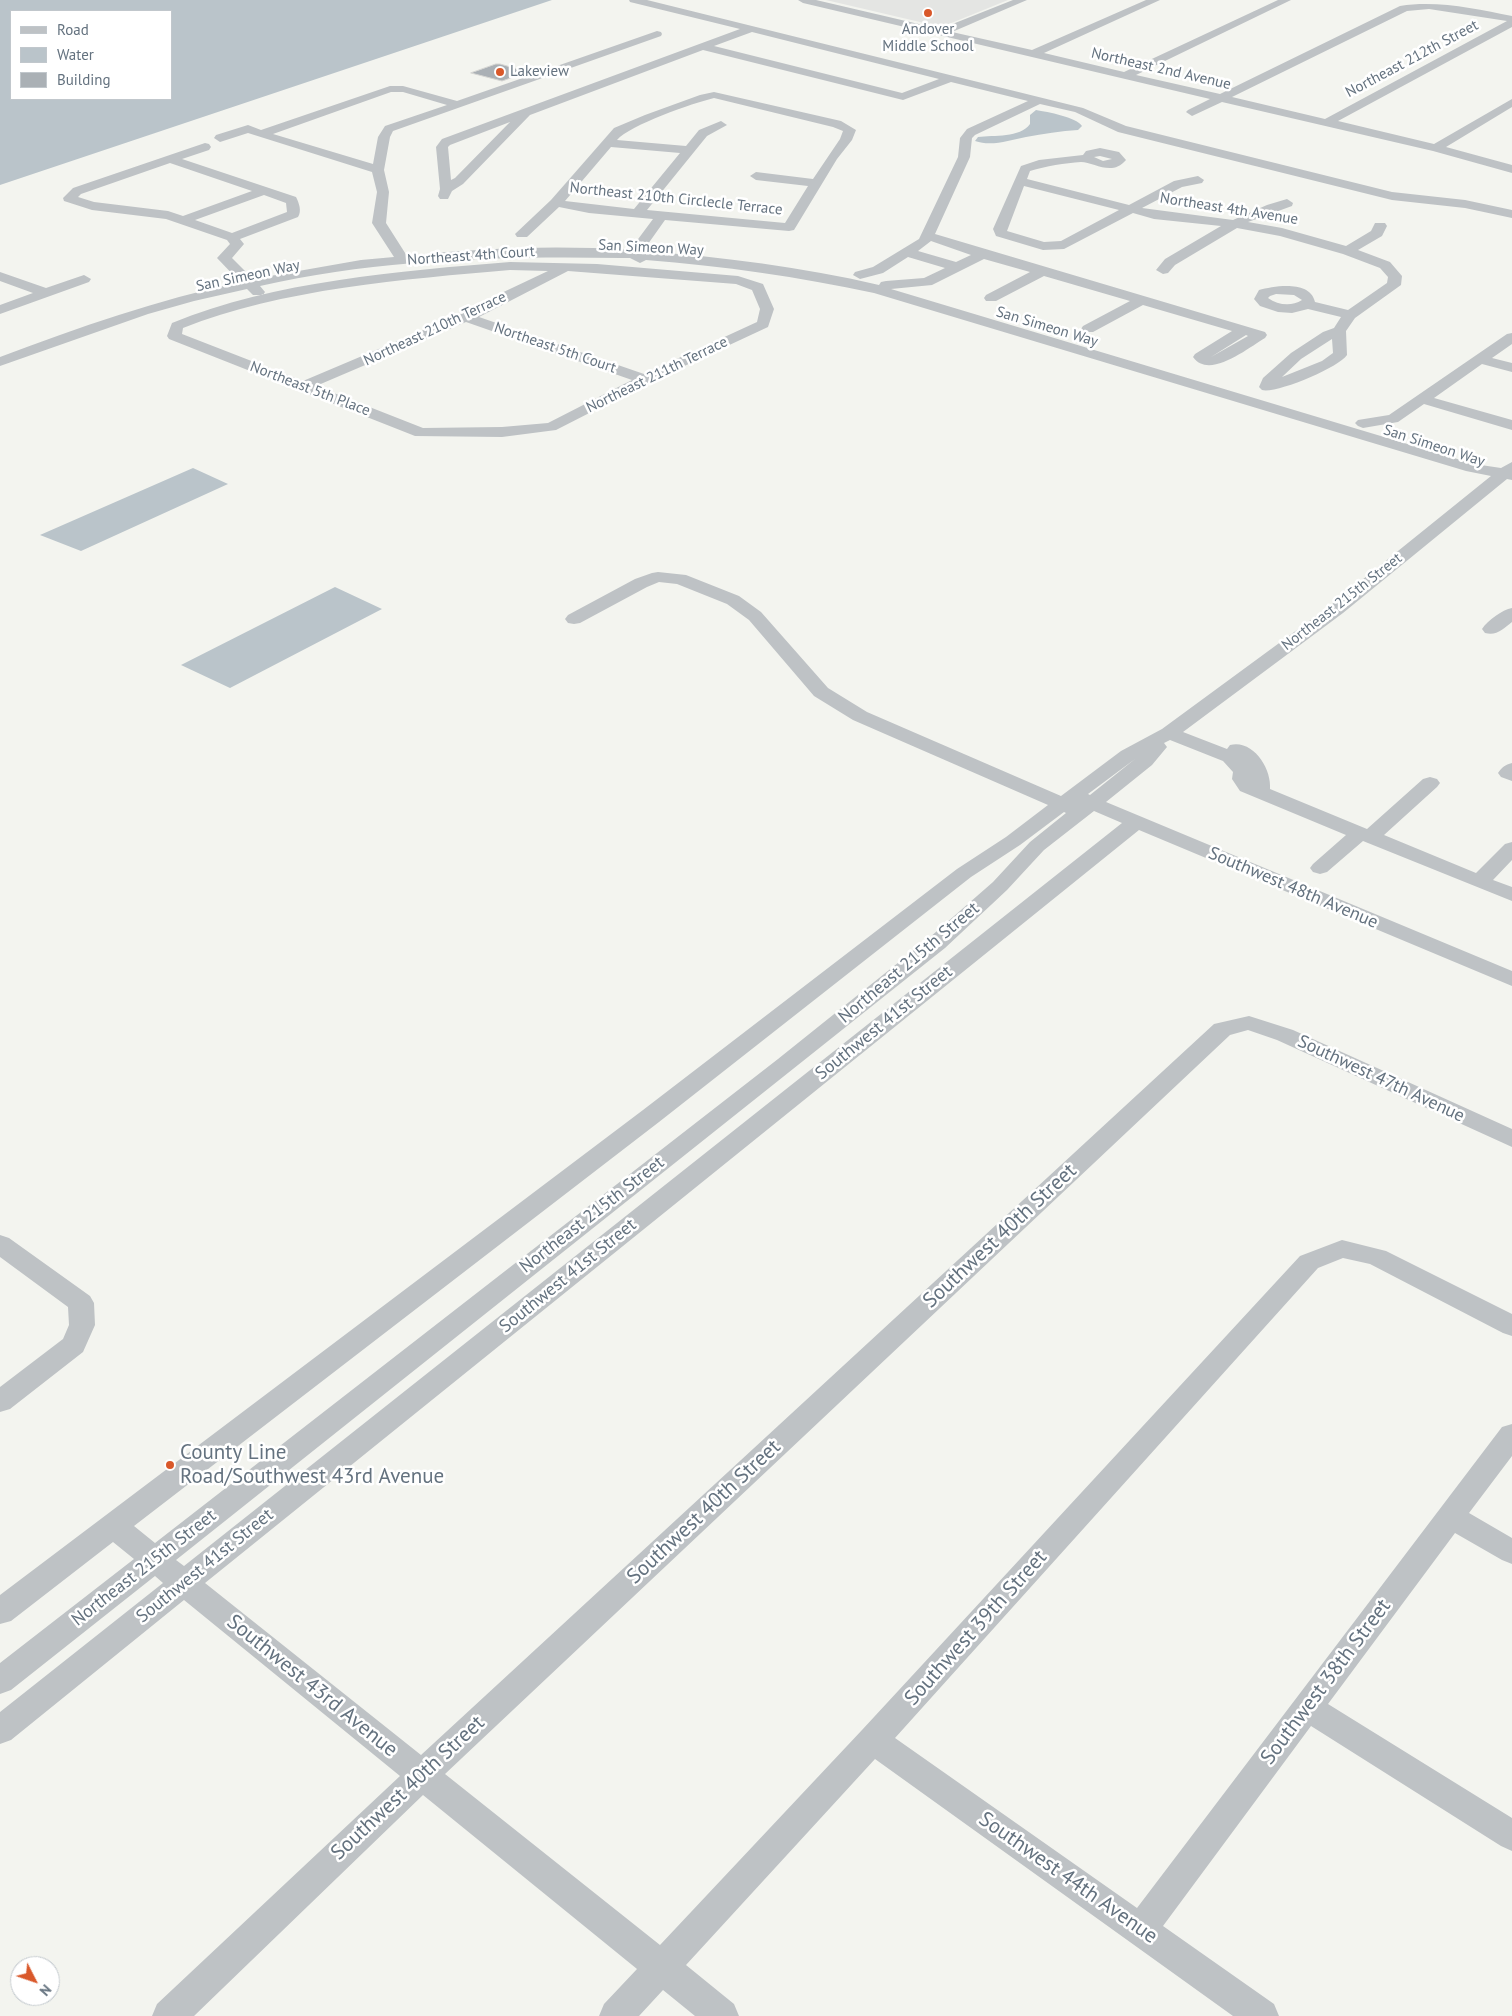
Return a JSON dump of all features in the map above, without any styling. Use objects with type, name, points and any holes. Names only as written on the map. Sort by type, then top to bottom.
[{"type":"street","points":[[634,0],[1079,110],[1122,129],[1392,196],[1474,205],[1512,214]]},
{"type":"street","name":"Northeast 2nd Avenue","points":[[803,0],[1436,148],[1512,168]]},
{"type":"street","points":[[942,32],[1022,0]]},
{"type":"street","points":[[1032,54],[1156,0]]},
{"type":"street","points":[[1124,76],[1286,0]]},
{"type":"street","points":[[1192,112],[1404,8],[1416,5],[1512,19]]},
{"type":"street","name":"Northeast 212th Street","points":[[1326,123],[1512,23]]},
{"type":"street","points":[[525,113],[445,193],[442,147],[446,142],[751,29]]},
{"type":"street","points":[[400,256],[379,223],[384,192],[378,170],[384,137],[389,129],[657,34]]},
{"type":"street","points":[[703,47],[903,98]]},
{"type":"street","points":[[885,105],[951,78]]},
{"type":"street","points":[[261,134],[390,89],[403,89],[452,102],[454,106]]},
{"type":"street","name":"Northeast 210th Circlecle Terrace","points":[[714,96],[837,124],[850,130],[846,140],[832,158],[789,227],[676,218],[556,203],[618,131],[649,117],[704,97],[714,96]]},
{"type":"street","points":[[879,282],[909,253],[933,238],[942,201],[964,157],[966,138],[971,132],[1039,100]]},
{"type":"street","points":[[1436,148],[1512,102]]},
{"type":"street","points":[[638,213],[703,133],[721,125]]},
{"type":"street","points":[[220,138],[248,130],[378,170]]},
{"type":"street","points":[[608,143],[688,150]]},
{"type":"street","points":[[205,147],[76,191],[70,198],[92,206],[168,215],[232,237],[237,244],[224,258],[266,299]]},
{"type":"street","points":[[1087,158],[1025,169],[1000,229],[1001,233],[1043,246],[1064,245],[1178,184],[1198,180]]},
{"type":"street","points":[[169,159],[291,200],[293,203],[292,214],[232,237]]},
{"type":"street","points":[[756,176],[818,183]]},
{"type":"street","name":"Northeast 4th Avenue","points":[[1020,181],[1154,215],[1237,224],[1282,232],[1348,251],[1385,266],[1395,276],[1394,285],[1350,315]]},
{"type":"street","points":[[183,220],[264,191]]},
{"type":"street","points":[[522,234],[556,203]]},
{"type":"street","points":[[1163,270],[1170,262],[1268,207],[1287,203]]},
{"type":"street","points":[[642,255],[661,216]]},
{"type":"street","points":[[642,255],[676,218]]},
{"type":"street","points":[[1348,251],[1377,233],[1380,226]]},
{"type":"street","points":[[933,238],[1244,330]]},
{"type":"street","name":"San Simeon Way","points":[[2,357],[106,322],[245,280],[335,269],[400,256],[522,253],[642,255],[740,264],[835,279],[879,282],[1363,423],[1482,459],[1509,472]]},
{"type":"street","points":[[909,253],[957,266]]},
{"type":"street","points":[[879,282],[927,286],[957,266],[983,254]]},
{"type":"street","name":"Northeast 4th Court","points":[[266,299],[360,281],[510,266],[566,268],[642,255],[758,287],[767,309],[763,324]]},
{"type":"street","name":"Northeast 210th Terrace","points":[[302,387],[490,307],[492,292],[566,268]]},
{"type":"street","points":[[474,269],[492,292]]},
{"type":"street","points":[[991,298],[1042,271]]},
{"type":"street","points":[[0,276],[45,293]]},
{"type":"street","points":[[3,307],[84,279]]},
{"type":"street","name":"San Simeon Way","points":[[927,286],[1258,393],[1476,469],[1509,472]]},
{"type":"street","name":"Northeast 5th Place","points":[[266,299],[211,312],[177,326],[174,336],[421,433],[502,432],[551,427]]},
{"type":"street","points":[[1088,329],[1142,300]]},
{"type":"street","points":[[1258,393],[1268,381],[1296,356],[1328,335],[1338,332],[1350,315],[1308,304]]},
{"type":"street","name":"Northeast 5th Court","points":[[465,317],[645,380]]},
{"type":"street","name":"Northeast 211th Terrace","points":[[551,427],[763,324]]},
{"type":"street","points":[[1258,393],[1327,364],[1340,355],[1338,332]]},
{"type":"street","points":[[1363,423],[1389,420],[1512,337]]},
{"type":"street","points":[[1481,359],[1512,368]]},
{"type":"street","points":[[1422,399],[1512,425]]},
{"type":"street","name":"Northeast 215th Street","points":[[0,1612],[964,873],[1013,840],[1145,761],[1175,729],[1337,608],[1509,472]]},
{"type":"street","name":"Southwest 48th Avenue","points":[[574,619],[641,583],[658,577],[680,579],[732,600],[755,616],[822,692],[860,716],[1077,803],[1136,822],[1512,979]]},
{"type":"street","points":[[1512,612],[1491,629],[1512,636]]},
{"type":"street","points":[[1175,729],[1230,757],[1243,771],[1242,779],[1247,787],[1512,895]]},
{"type":"street","points":[[1512,769],[1508,773],[1512,774]]},
{"type":"street","points":[[1320,868],[1430,783]]},
{"type":"street","name":"Northeast 215th Street","points":[[0,1681],[786,1064],[937,943],[1000,886],[1077,803]]},
{"type":"street","name":"Southwest 41st Street","points":[[0,1730],[1136,822]]},
{"type":"street","points":[[1479,882],[1512,849]]},
{"type":"street","name":"Southwest 47th Avenue","points":[[1249,1023],[1285,1035],[1512,1139]]},
{"type":"street","name":"Southwest 40th Street","points":[[169,2016],[422,1775],[1222,1029],[1249,1023]]},
{"type":"street","points":[[786,1064],[814,1080]]},
{"type":"street","points":[[0,1244],[82,1303],[82,1325],[74,1345],[0,1402]]},
{"type":"street","name":"Southwest 39th Street","points":[[616,2016],[660,1966],[873,1740],[1309,1262],[1342,1249],[1377,1257],[1512,1326]]},
{"type":"street","name":"Southwest 38th Street","points":[[1140,1930],[1512,1435]]},
{"type":"street","points":[[1451,1518],[1512,1552]]},
{"type":"street","name":"Southwest 43rd Avenue","points":[[113,1526],[722,2016]]},
{"type":"street","points":[[1306,1707],[1512,1836]]},
{"type":"street","name":"Southwest 44th Avenue","points":[[873,1740],[1262,2016]]},
{"type":"shaded area","name":"Andover Middle School","points":[[826,0],[1008,0],[944,26],[937,26]]},
{"type":"water","points":[[0,0],[552,0],[0,185]]},
{"type":"water","points":[[1036,110],[1074,120],[1082,126],[1078,130],[1001,142],[981,143],[975,141],[978,137],[1020,132],[1030,124],[1030,115]]},
{"type":"water","points":[[193,468],[228,484],[81,551],[40,535]]},
{"type":"water","points":[[335,587],[382,609],[230,688],[181,665]]},
{"type":"building","points":[[496,64],[528,72],[502,81],[471,73]]},
{"type":"place","name":"Andover Middle School","points":[[928,13]]},
{"type":"place","name":"Lakeview","points":[[500,72]]},
{"type":"place","name":"County Line Road/Southwest 43rd Avenue","points":[[170,1465]]}]
